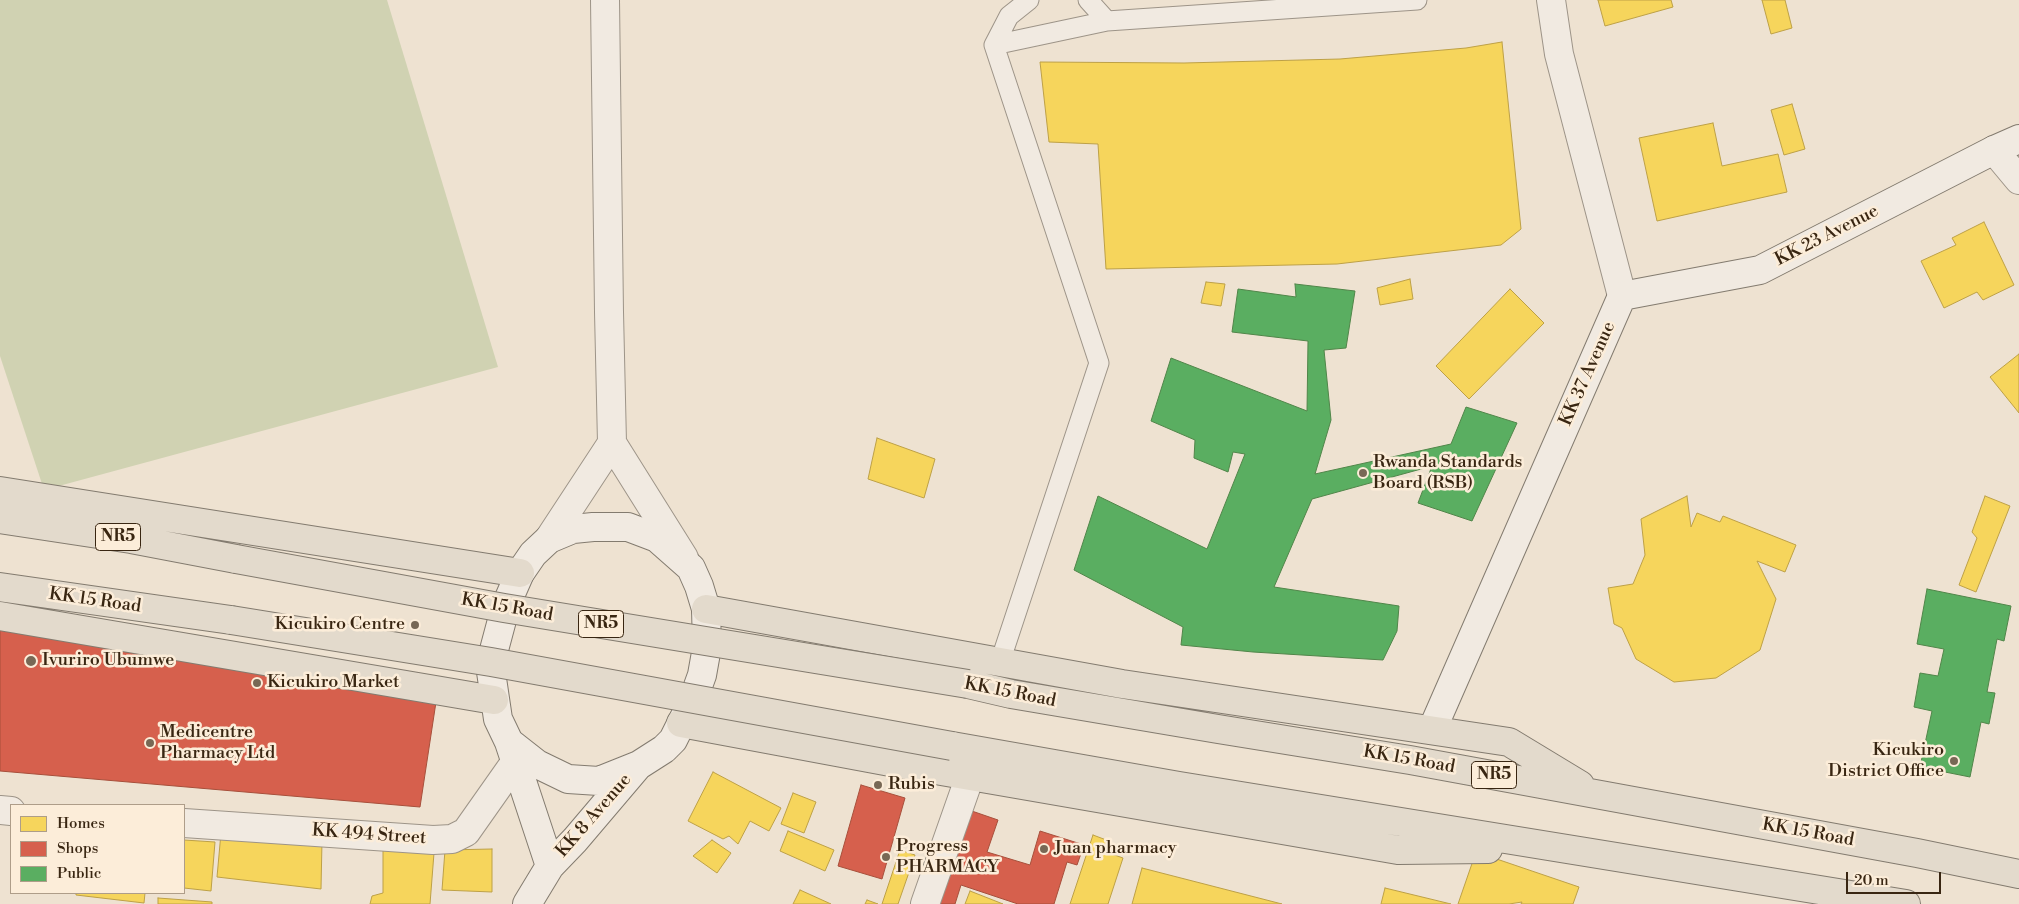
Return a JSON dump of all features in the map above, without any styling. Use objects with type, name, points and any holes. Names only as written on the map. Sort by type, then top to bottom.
[{"type":"highway","points":[[0,491],[520,573]]},
{"type":"highway","name":"KK 15 Road","points":[[0,519],[131,540],[504,608],[968,684],[1011,694],[1410,760],[1917,852],[2019,874]]},
{"type":"highway","name":"KK 15 Road","points":[[0,587],[231,620],[491,662],[1179,786],[1906,904]]},
{"type":"highway","points":[[706,609],[1122,684],[1509,742],[1594,793]]},
{"type":"highway","points":[[0,616],[494,700]]},
{"type":"highway","points":[[681,723],[970,776],[1398,850],[1566,849]]},
{"type":"main road","points":[[512,751],[568,779],[599,781],[639,765],[664,749],[673,740],[693,700],[702,675],[707,647],[706,609],[691,568],[612,443],[605,0]]},
{"type":"main road","points":[[1551,0],[1559,54],[1622,296]]},
{"type":"main road","name":"KK 23 Avenue","points":[[1622,296],[1760,270],[2019,139]]},
{"type":"main road","points":[[1994,150],[2019,180]]},
{"type":"main road","name":"KK 37 Avenue","points":[[1432,730],[1622,296]]},
{"type":"main road","points":[[549,539],[612,443]]},
{"type":"main road","points":[[549,539],[573,529],[593,527],[628,528],[658,538],[691,568]]},
{"type":"main road","name":"KK 8 Avenue","points":[[549,539],[534,554],[520,573],[506,605],[490,665],[498,719],[512,751],[550,866]]},
{"type":"main road","name":"KK 494 Street","points":[[185,823],[433,840],[452,839],[466,832],[512,751]]},
{"type":"main road","name":"KK 8 Avenue","points":[[527,904],[550,866],[576,840],[639,765]]},
{"type":"main road","points":[[925,904],[970,776]]},
{"type":"lane","points":[[1000,662],[1099,363],[994,44],[1009,16],[1029,0]]},
{"type":"lane","points":[[1088,0],[1107,21]]},
{"type":"lane","points":[[994,44],[1107,21],[1357,2],[1417,0]]},
{"type":"green space","points":[[0,0],[387,0],[498,367],[44,490],[0,356]]},
{"type":"building: Homes","points":[[1598,0],[1671,0],[1673,7],[1605,26]]},
{"type":"building: Homes","points":[[1762,0],[1785,0],[1792,28],[1771,34]]},
{"type":"building: Homes","points":[[1502,42],[1521,229],[1501,245],[1337,264],[1106,269],[1098,144],[1049,142],[1040,62],[1184,63],[1340,59],[1466,48]]},
{"type":"building: Homes","points":[[1792,104],[1805,149],[1784,155],[1771,110]]},
{"type":"building: Homes","points":[[1713,123],[1722,166],[1778,154],[1787,192],[1657,221],[1639,138]]},
{"type":"building: Homes","points":[[1984,222],[2014,285],[1983,300],[1977,292],[1944,308],[1921,261],[1956,245],[1952,238]]},
{"type":"building: Homes","points":[[1410,279],[1413,299],[1380,305],[1377,288]]},
{"type":"building: Homes","points":[[1206,282],[1225,284],[1221,306],[1201,303]]},
{"type":"building: Homes","points":[[1510,289],[1544,323],[1469,399],[1436,366]]},
{"type":"building: Homes","points":[[2019,354],[2019,413],[1990,377]]},
{"type":"building: Homes","points":[[877,438],[935,459],[924,498],[868,479]]},
{"type":"building: Homes","points":[[1687,496],[1691,527],[1697,513],[1720,522],[1723,516],[1796,545],[1785,572],[1757,561],[1776,599],[1760,650],[1716,678],[1674,682],[1636,659],[1622,628],[1614,624],[1608,588],[1633,584],[1645,555],[1641,519]]},
{"type":"building: Homes","points":[[1985,496],[2010,506],[1976,592],[1959,585],[1977,538],[1972,532]]},
{"type":"building: Homes","points":[[713,772],[781,808],[769,831],[750,821],[738,844],[729,836],[723,839],[688,821]]},
{"type":"building: Homes","points":[[793,793],[816,802],[804,833],[781,824]]},
{"type":"building: Homes","points":[[788,831],[834,850],[825,871],[780,851]]},
{"type":"building: Homes","points":[[221,833],[322,841],[321,889],[217,877]]},
{"type":"building: Homes","points":[[1093,835],[1109,841],[1106,852],[1123,858],[1108,904],[1070,904]]},
{"type":"building: Homes","points":[[185,840],[215,842],[211,891],[185,888]]},
{"type":"building: Homes","points":[[712,840],[731,853],[717,873],[693,856]]},
{"type":"building: Homes","points":[[383,846],[434,853],[430,904],[370,904],[372,896],[383,893]]},
{"type":"building: Homes","points":[[492,849],[492,892],[442,890],[445,850]]},
{"type":"building: Homes","points":[[900,850],[915,855],[898,904],[882,904]]},
{"type":"building: Homes","points":[[1476,852],[1579,887],[1573,904],[1521,904],[1522,902],[1509,904],[1458,904]]},
{"type":"building: Homes","points":[[1142,868],[1282,904],[1132,904]]},
{"type":"building: Homes","points":[[1385,888],[1451,904],[1381,904]]},
{"type":"building: Homes","points":[[800,890],[831,904],[793,904]]},
{"type":"building: Homes","points":[[970,891],[1003,904],[965,904]]},
{"type":"building: Homes","points":[[76,894],[145,894],[144,903]]},
{"type":"building: Homes","points":[[158,898],[212,902],[212,904],[158,904]]},
{"type":"building: Homes","points":[[867,900],[878,904],[865,904]]},
{"type":"building: Shops","points":[[0,622],[436,702],[420,807],[0,771]]},
{"type":"building: Shops","points":[[861,785],[905,798],[882,879],[838,866]]},
{"type":"building: Shops","points":[[963,808],[998,820],[987,852],[1030,865],[1040,831],[1084,845],[1077,865],[1067,862],[1054,904],[1018,904],[961,885],[955,904],[933,904]]},
{"type":"building: Public","name":"Rwanda Standards Board (RSB)","points":[[1295,284],[1355,291],[1346,348],[1324,350],[1331,420],[1315,474],[1451,444],[1466,407],[1517,423],[1472,521],[1418,503],[1432,466],[1312,499],[1274,587],[1399,606],[1397,631],[1383,660],[1253,652],[1181,645],[1183,627],[1074,570],[1098,496],[1207,549],[1245,454],[1233,452],[1228,472],[1194,458],[1195,440],[1151,421],[1171,358],[1307,411],[1308,341],[1232,332],[1238,289],[1296,297]]},
{"type":"building: Public","points":[[1927,589],[2011,606],[2004,641],[1997,639],[1987,692],[1995,693],[1989,724],[1981,722],[1970,777],[1920,767],[1932,711],[1914,707],[1920,673],[1938,676],[1944,649],[1917,644]]},
{"type":"place","name":"Rwanda Standards Board (RSB)","points":[[1363,473]]},
{"type":"place","name":"Kicukiro Centre","points":[[415,625]]},
{"type":"place","name":"Ivuriro Ubumwe","points":[[31,661]]},
{"type":"place","name":"Kicukiro Market","points":[[257,683]]},
{"type":"place","name":"Medicentre Pharmacy Ltd","points":[[150,743]]},
{"type":"place","name":"Kicukiro District Office","points":[[1954,761]]},
{"type":"place","name":"Rubis","points":[[878,785]]},
{"type":"place","name":"Juan pharmacy","points":[[1044,849]]},
{"type":"place","name":"Progress PHARMACY","points":[[886,857]]}]
